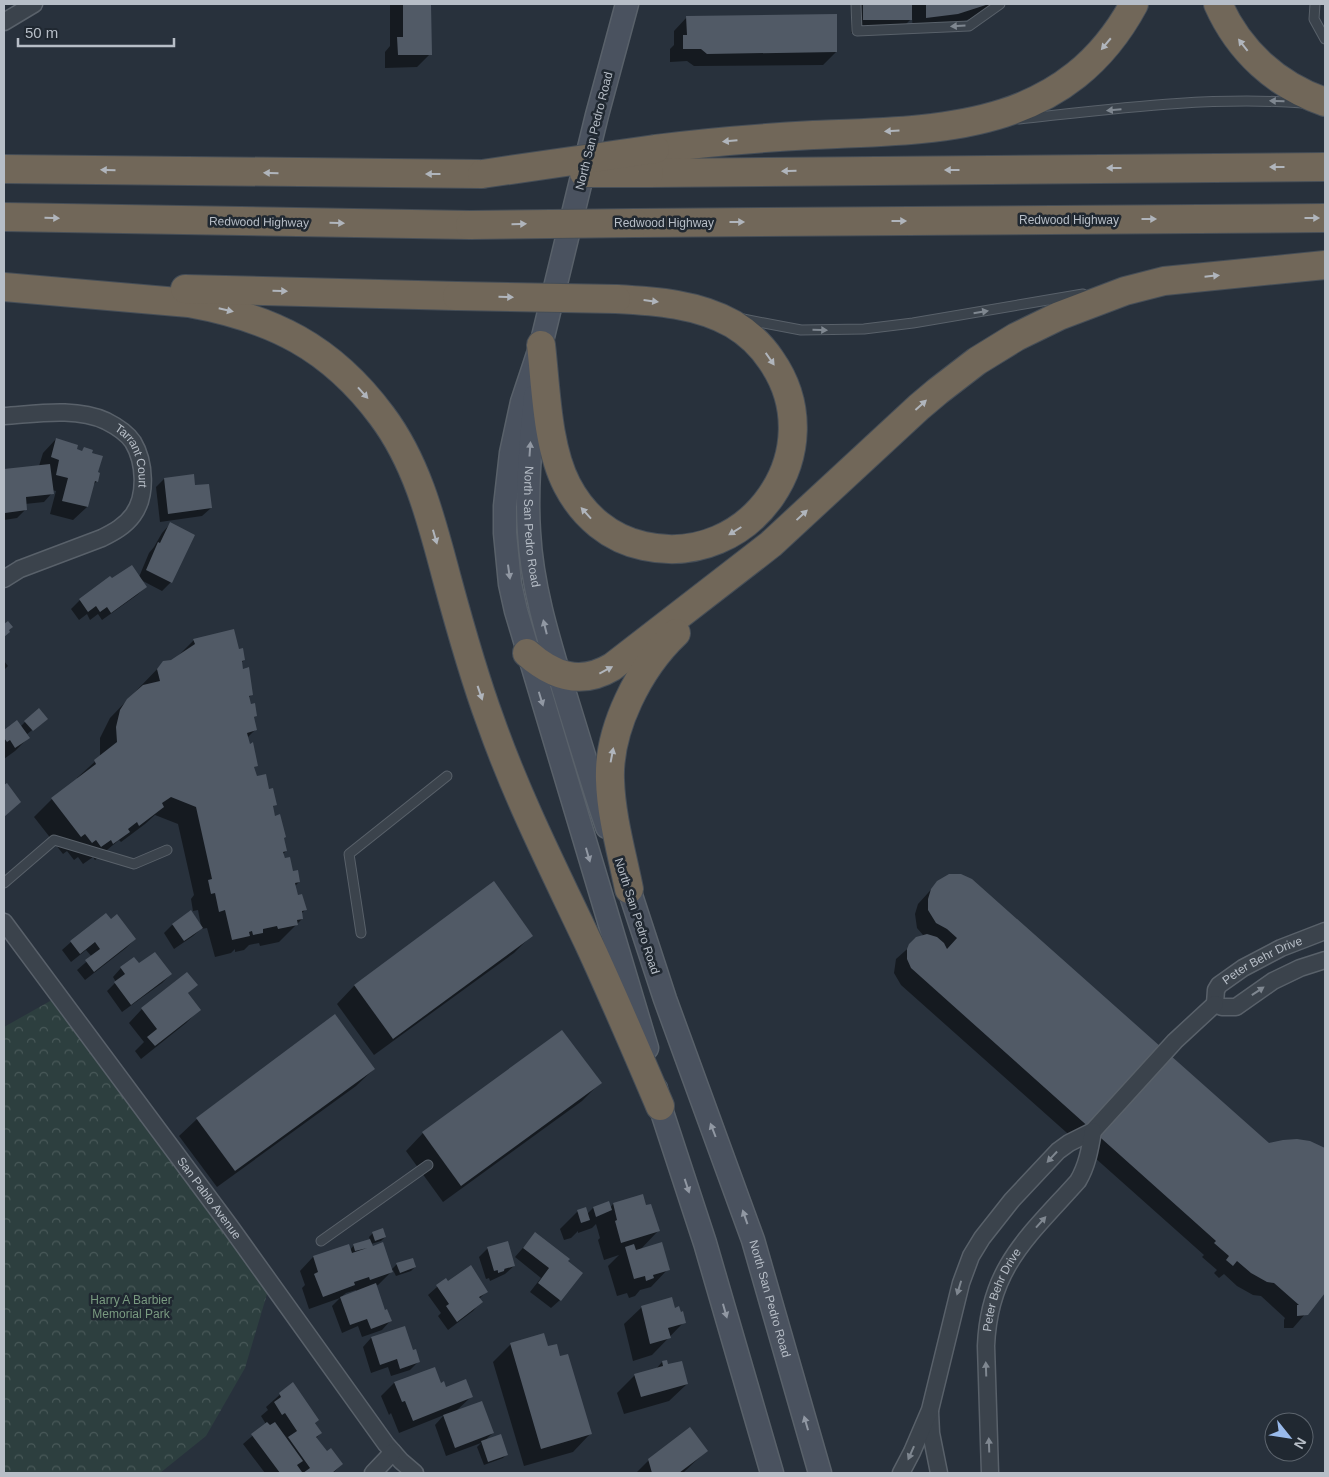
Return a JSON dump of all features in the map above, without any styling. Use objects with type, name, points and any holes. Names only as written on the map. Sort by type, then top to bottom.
[{"type":"highway","points":[[652,161],[736,140],[941,127],[979,121],[1008,112],[1051,92],[1087,65],[1119,29],[1134,4]]},
{"type":"highway","points":[[1218,4],[1227,23],[1240,42],[1264,68],[1293,88],[1325,103]]},
{"type":"highway","points":[[4,169],[482,174],[652,161],[1325,167]]},
{"type":"highway","name":"Redwood Highway","points":[[4,217],[470,225],[1325,218]]},
{"type":"highway","points":[[629,889],[614,812],[610,766],[612,752],[624,712],[641,677],[672,636],[919,407],[976,361],[1016,337],[1059,316],[1125,291],[1164,281],[1325,265]]},
{"type":"highway","points":[[4,286],[616,299],[641,300],[706,311],[734,324],[759,344],[779,371],[789,401],[792,422],[792,443],[788,463],[780,483],[769,500],[754,517],[737,530],[705,544],[671,549],[639,545],[609,532],[584,511],[566,484],[556,458],[541,345]]},
{"type":"highway","points":[[4,286],[189,303],[213,307],[253,318],[289,333],[307,344],[340,370],[371,401],[395,434],[414,472],[428,512],[477,683],[502,752],[660,1106]]},
{"type":"highway","points":[[527,653],[559,674],[569,676],[597,675],[612,667],[771,544]]},
{"type":"main road","name":"North San Pedro Road","points":[[627,4],[597,115],[541,345],[527,382],[516,427],[507,480],[505,506],[505,533],[510,584],[527,653],[644,1038],[660,1106],[706,1243],[772,1473]]},
{"type":"main road","name":"North San Pedro Road","points":[[541,345],[530,458],[529,532],[540,606],[593,786],[629,889],[664,999],[753,1240],[820,1473]]},
{"type":"street","points":[[4,22],[34,4]]},
{"type":"street","name":"Tarrant Court","points":[[4,416],[69,414],[90,416],[106,421],[132,441],[140,463],[142,490],[140,502],[133,515],[115,531],[102,538],[20,569],[4,579]]},
{"type":"street","name":"San Pablo Avenue","points":[[4,922],[230,1225],[392,1452],[411,1472]]},
{"type":"street","name":"Peter Behr Drive","points":[[901,1473],[930,1410],[960,1283],[971,1256],[982,1238],[1012,1200],[1058,1151],[1093,1131],[1175,1041],[1215,1004],[1216,990],[1219,985],[1243,968],[1281,948],[1325,931]]},
{"type":"street","name":"Peter Behr Drive","points":[[1215,1004],[1222,1007],[1236,1007],[1273,981],[1300,968],[1325,960]]},
{"type":"street","name":"Peter Behr Drive","points":[[990,1473],[986,1346],[987,1326],[992,1301],[1001,1276],[1012,1258],[1078,1181],[1084,1171],[1093,1131]]},
{"type":"street","name":"Peter Behr Drive","points":[[930,1410],[932,1439],[939,1473]]},
{"type":"street","points":[[373,1473],[392,1452]]},
{"type":"lane","points":[[856,4],[857,32],[970,26],[1000,4]]},
{"type":"lane","points":[[1315,4],[1314,19],[1325,39]]},
{"type":"lane","points":[[941,127],[1192,103],[1260,101],[1325,103]]},
{"type":"lane","points":[[686,307],[785,327],[857,330],[913,323],[1164,281]]},
{"type":"lane","points":[[361,932],[348,854],[447,776]]},
{"type":"lane","points":[[4,883],[54,840],[134,864],[167,850]]},
{"type":"lane","points":[[322,1241],[428,1165]]},
{"type":"green space","name":"Harry A Barbier Memorial Park","points":[[59,996],[270,1284],[245,1368],[206,1436],[160,1473],[4,1473],[4,1027]]},
{"type":"building","points":[[403,4],[431,4],[432,55],[398,55],[397,37],[403,37]]},
{"type":"building","points":[[863,4],[912,4],[912,20],[863,20]]},
{"type":"building","points":[[926,4],[989,4],[958,14],[926,18]]},
{"type":"building","points":[[837,14],[837,52],[707,54],[701,49],[683,49],[683,35],[687,35],[686,16]]},
{"type":"building","points":[[56,438],[78,445],[77,449],[82,451],[84,447],[93,450],[92,453],[103,456],[98,472],[100,473],[98,482],[95,481],[88,507],[62,501],[68,478],[56,475],[59,460],[51,457]]},
{"type":"building","points":[[50,464],[54,494],[26,497],[27,510],[5,513],[4,469]]},
{"type":"building","points":[[194,474],[195,485],[209,484],[212,508],[168,514],[164,478]]},
{"type":"building","points":[[170,522],[195,535],[172,583],[146,570],[158,542],[160,543]]},
{"type":"building","points":[[132,565],[147,587],[111,613],[107,607],[100,612],[96,606],[88,612],[79,599],[110,576],[112,578]]},
{"type":"building","points":[[8,621],[13,627],[4,637],[4,624]]},
{"type":"building","points":[[234,629],[239,649],[243,648],[245,660],[242,661],[243,669],[249,667],[253,695],[249,696],[251,704],[255,703],[257,716],[254,717],[257,730],[247,733],[250,744],[253,742],[258,766],[254,767],[257,776],[266,774],[269,789],[273,788],[277,805],[273,806],[275,816],[280,814],[286,837],[284,838],[287,851],[283,852],[285,858],[290,857],[293,871],[298,870],[300,882],[295,883],[298,895],[302,894],[307,910],[302,911],[303,919],[297,920],[298,925],[278,929],[277,926],[263,929],[263,933],[253,935],[252,931],[249,932],[250,936],[232,940],[225,910],[219,912],[215,893],[211,894],[208,880],[212,879],[196,807],[171,797],[162,803],[164,807],[139,826],[137,822],[128,829],[130,832],[113,844],[111,840],[101,847],[96,840],[92,843],[85,834],[81,837],[51,798],[96,764],[94,760],[117,742],[116,727],[120,710],[127,699],[143,685],[160,681],[157,669],[163,661],[171,660],[195,644],[193,639]]},
{"type":"building","points":[[39,708],[48,719],[33,731],[24,721]]},
{"type":"building","points":[[17,720],[30,738],[15,748],[10,740],[7,742],[4,738],[4,730]]},
{"type":"building","points":[[7,783],[21,802],[4,817],[4,785]]},
{"type":"building","points":[[949,874],[961,874],[972,879],[1269,1143],[1297,1139],[1310,1141],[1325,1148],[1325,1293],[1308,1315],[1297,1316],[1297,1305],[1299,1305],[1274,1283],[1267,1282],[1251,1273],[1237,1261],[1233,1266],[1226,1260],[1229,1256],[1214,1243],[1216,1241],[911,968],[907,959],[907,949],[916,937],[927,934],[937,937],[944,943],[947,949],[957,938],[947,929],[936,923],[928,910],[928,899],[931,889],[937,881]]},
{"type":"building","points":[[494,881],[533,936],[393,1039],[354,985]]},
{"type":"building","points":[[191,910],[203,928],[184,941],[172,924]]},
{"type":"building","points":[[106,913],[111,919],[117,914],[136,939],[94,972],[85,960],[100,949],[95,942],[80,954],[70,941]]},
{"type":"building","points":[[155,952],[172,974],[131,1005],[114,982],[125,974],[120,967],[134,957],[139,963]]},
{"type":"building","points":[[187,972],[198,985],[188,993],[201,1010],[155,1046],[147,1037],[157,1029],[141,1008]]},
{"type":"building","points":[[335,1014],[375,1069],[235,1171],[196,1118]]},
{"type":"building","points":[[562,1030],[602,1083],[461,1186],[422,1132]]},
{"type":"building","points":[[643,1194],[646,1205],[651,1204],[660,1231],[621,1243],[615,1221],[617,1220],[613,1203]]},
{"type":"building","points":[[609,1201],[612,1210],[596,1217],[593,1207]]},
{"type":"building","points":[[586,1207],[590,1220],[581,1223],[577,1210]]},
{"type":"building","points":[[383,1228],[386,1237],[375,1241],[372,1232]]},
{"type":"building","points":[[535,1232],[570,1259],[568,1261],[583,1273],[561,1301],[538,1283],[549,1268],[523,1248]]},
{"type":"building","points":[[370,1239],[373,1246],[383,1242],[393,1272],[370,1280],[369,1277],[354,1282],[355,1285],[323,1297],[314,1274],[318,1272],[313,1256],[349,1244],[352,1253],[367,1248],[355,1251],[353,1244]]},
{"type":"building","points":[[508,1241],[515,1266],[498,1273],[498,1270],[494,1271],[487,1247]]},
{"type":"building","points":[[662,1242],[670,1270],[653,1275],[654,1278],[646,1281],[645,1276],[634,1279],[625,1247],[634,1244],[636,1250]]},
{"type":"building","points":[[413,1258],[416,1267],[400,1273],[396,1263]]},
{"type":"building","points":[[471,1265],[488,1292],[479,1297],[483,1302],[457,1322],[446,1306],[449,1304],[436,1285],[446,1278],[448,1281]]},
{"type":"building","points":[[376,1283],[385,1310],[387,1309],[392,1321],[371,1329],[367,1319],[350,1325],[340,1297]]},
{"type":"building","points":[[672,1297],[675,1308],[679,1306],[681,1312],[683,1311],[686,1323],[668,1328],[671,1338],[650,1344],[641,1306]]},
{"type":"building","points":[[405,1326],[413,1350],[416,1349],[420,1362],[400,1369],[397,1359],[380,1365],[371,1337]]},
{"type":"building","points":[[544,1333],[548,1346],[557,1344],[560,1356],[568,1354],[592,1434],[541,1449],[510,1343]]},
{"type":"building","points":[[667,1360],[668,1364],[682,1361],[688,1384],[641,1397],[634,1374],[663,1366],[662,1361]]},
{"type":"building","points":[[435,1367],[441,1383],[444,1381],[446,1387],[466,1379],[473,1397],[413,1421],[405,1401],[402,1402],[394,1382]]},
{"type":"building","points":[[293,1382],[319,1420],[315,1423],[322,1433],[316,1437],[327,1451],[331,1448],[343,1464],[332,1473],[303,1473],[310,1468],[288,1437],[297,1431],[285,1413],[282,1415],[274,1402],[281,1397],[279,1393]]},
{"type":"building","points":[[482,1401],[494,1433],[455,1448],[443,1415]]},
{"type":"building","points":[[267,1422],[270,1425],[275,1422],[303,1461],[297,1465],[302,1472],[280,1473],[251,1434]]},
{"type":"building","points":[[690,1427],[708,1451],[679,1473],[652,1473],[648,1459]]},
{"type":"building","points":[[501,1434],[508,1455],[488,1462],[481,1441]]}]
